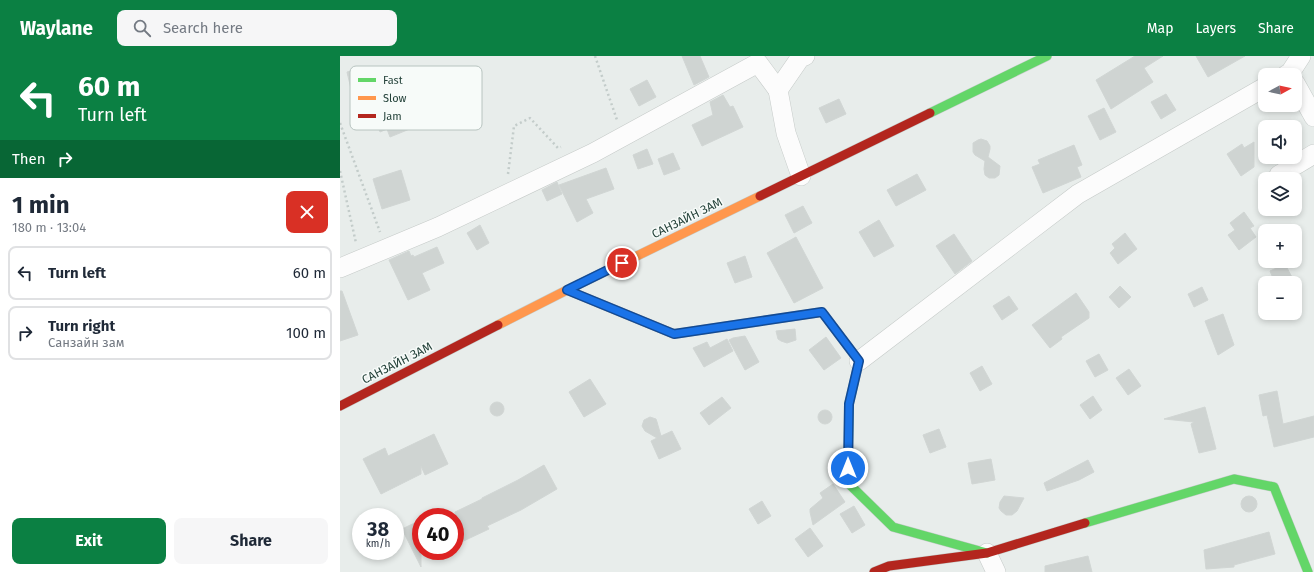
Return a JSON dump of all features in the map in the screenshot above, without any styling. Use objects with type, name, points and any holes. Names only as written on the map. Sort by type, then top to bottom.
[{"type":"street","points":[[778,90],[800,58],[805,56]]},
{"type":"street","name":"САНЗАЙН ЗАМ","points":[[340,406],[567,290],[1047,56]]},
{"type":"street","points":[[1294,68],[1301,56]]},
{"type":"street","points":[[340,268],[438,227],[592,153],[758,63],[778,90],[786,134],[801,176]]},
{"type":"street","points":[[996,572],[987,553],[893,527],[848,484],[849,404],[859,361],[1078,194],[1258,91]]},
{"type":"street","points":[[1302,96],[1314,117]]},
{"type":"street","points":[[1284,172],[1314,154]]},
{"type":"street","points":[[567,290],[674,334],[822,312],[859,361]]},
{"type":"street","points":[[885,570],[987,553],[1234,479],[1274,487],[1308,572]]},
{"type":"path","points":[[595,56],[618,121],[612,123]]},
{"type":"path","points":[[508,178],[514,126],[530,118],[558,148],[565,145]]},
{"type":"path","points":[[340,123],[386,248]]},
{"type":"path","points":[[340,171],[356,244],[351,247]]},
{"type":"building","points":[[682,56],[700,56],[709,77],[694,85]]},
{"type":"building","points":[[1135,56],[1163,56],[1144,68],[1153,82],[1111,109],[1096,80]]},
{"type":"building","points":[[1196,56],[1245,56],[1208,77]]},
{"type":"building","points":[[350,71],[350,85],[347,72]]},
{"type":"building","points":[[647,80],[656,97],[639,106],[630,89]]},
{"type":"building","points":[[1166,94],[1176,110],[1161,119],[1151,102]]},
{"type":"building","points":[[723,95],[730,107],[733,106],[743,127],[702,146],[692,125],[713,115],[710,102]]},
{"type":"building","points":[[839,99],[846,114],[826,123],[819,108]]},
{"type":"building","points":[[1104,108],[1116,132],[1100,140],[1088,116]]},
{"type":"building","points":[[387,130],[407,130],[390,137]]},
{"type":"building","points":[[981,139],[987,141],[990,146],[988,157],[1000,166],[999,175],[995,178],[989,178],[985,175],[985,161],[973,152],[973,143]]},
{"type":"building","points":[[1254,142],[1254,167],[1241,176],[1227,154],[1242,144],[1244,148]]},
{"type":"building","points":[[1074,145],[1082,165],[1077,167],[1081,177],[1043,193],[1032,167],[1040,164],[1038,160]]},
{"type":"building","points":[[647,149],[653,164],[638,169],[633,155]]},
{"type":"building","points":[[673,153],[680,169],[664,175],[658,159]]},
{"type":"building","points":[[606,168],[614,189],[586,199],[593,213],[577,222],[559,185]]},
{"type":"building","points":[[401,170],[410,200],[382,209],[373,179]]},
{"type":"building","points":[[917,174],[926,190],[896,206],[887,190]]},
{"type":"building","points":[[557,182],[562,194],[547,201],[542,190]]},
{"type":"building","points":[[803,206],[812,223],[794,233],[785,215]]},
{"type":"building","points":[[1244,212],[1254,226],[1250,228],[1256,237],[1239,250],[1228,235],[1235,230],[1230,223]]},
{"type":"building","points":[[879,220],[894,246],[874,257],[859,232]]},
{"type":"building","points":[[480,225],[489,243],[477,250],[467,233]]},
{"type":"building","points":[[1125,233],[1137,249],[1118,264],[1110,253],[1115,248],[1112,244]]},
{"type":"building","points":[[954,234],[972,261],[955,274],[936,246]]},
{"type":"building","points":[[796,237],[823,288],[794,303],[767,253]]},
{"type":"building","points":[[437,247],[444,263],[422,273],[430,290],[408,300],[389,260],[409,251],[411,256],[413,255],[414,257]]},
{"type":"building","points":[[745,256],[752,277],[735,283],[727,263]]},
{"type":"building","points":[[1276,268],[1287,268],[1291,276],[1272,276],[1270,271]]},
{"type":"building","points":[[1120,286],[1131,297],[1119,308],[1109,297]]},
{"type":"building","points":[[1202,287],[1208,300],[1194,307],[1188,294]]},
{"type":"building","points":[[340,291],[342,291],[358,335],[340,341]]},
{"type":"building","points":[[1076,293],[1089,312],[1089,318],[1061,337],[1062,339],[1050,348],[1032,325]]},
{"type":"building","points":[[1009,296],[1018,309],[1002,320],[993,306]]},
{"type":"building","points":[[1223,314],[1234,345],[1218,355],[1205,321]]},
{"type":"building","points":[[795,329],[796,340],[787,343],[778,339],[776,331]]},
{"type":"building","points":[[745,336],[759,362],[745,370],[729,340]]},
{"type":"building","points":[[826,337],[841,358],[824,370],[809,350]]},
{"type":"building","points":[[727,339],[733,351],[704,367],[693,348],[707,342],[710,348]]},
{"type":"building","points":[[1099,354],[1108,370],[1095,377],[1086,361]]},
{"type":"building","points":[[982,366],[992,384],[980,391],[970,373]]},
{"type":"building","points":[[1129,369],[1141,386],[1128,395],[1116,378]]},
{"type":"building","points":[[590,379],[606,404],[584,417],[569,392]]},
{"type":"building","points":[[1277,391],[1283,424],[1314,416],[1314,437],[1274,447],[1267,415],[1263,416],[1259,395]]},
{"type":"building","points":[[1093,396],[1102,410],[1090,419],[1080,405]]},
{"type":"building","points":[[722,397],[731,408],[709,425],[700,413]]},
{"type":"building","points":[[494,402],[500,402],[504,406],[504,412],[500,416],[494,416],[490,412],[490,406]]},
{"type":"building","points":[[1205,407],[1216,449],[1199,453],[1191,424],[1194,422],[1164,419]]},
{"type":"building","points":[[822,410],[828,410],[832,414],[832,420],[828,424],[822,424],[818,420],[818,414]]},
{"type":"building","points":[[650,417],[656,419],[661,436],[672,431],[681,449],[659,459],[651,441],[657,438],[645,431],[642,426],[644,420]]},
{"type":"building","points":[[939,429],[946,447],[930,453],[923,435]]},
{"type":"building","points":[[434,434],[448,464],[425,475],[421,466],[421,474],[381,494],[363,459],[385,448],[388,456]]},
{"type":"building","points":[[991,459],[995,480],[972,484],[968,463]]},
{"type":"building","points":[[1088,460],[1094,472],[1079,480],[1047,491],[1044,483]]},
{"type":"building","points":[[544,465],[557,489],[521,510],[487,526],[489,529],[464,541],[463,508]]},
{"type":"building","points":[[833,484],[845,502],[813,525],[810,509],[823,498],[820,493]]},
{"type":"building","points":[[1004,496],[1024,498],[1017,511],[1012,515],[1006,515],[999,508],[1000,502]]},
{"type":"building","points":[[1249,496],[1256,501],[1257,504],[1252,511],[1249,512],[1242,507],[1241,504],[1246,497]]},
{"type":"building","points":[[762,501],[771,516],[758,524],[749,509]]},
{"type":"building","points":[[854,506],[865,525],[852,533],[840,514]]},
{"type":"building","points":[[412,524],[412,549],[404,533],[404,528]]},
{"type":"building","points":[[810,528],[823,546],[808,557],[795,539]]},
{"type":"building","points":[[1269,532],[1275,554],[1234,565],[1234,567],[1206,569],[1204,550]]},
{"type":"building","points":[[1088,556],[1092,572],[1045,572],[1045,566]]},
{"type":"building","points":[[418,560],[421,560],[421,567]]},
{"type":"traffic: fast","points":[[930,113],[1047,56]]},
{"type":"traffic: fast","points":[[854,383],[849,404],[848,483],[893,527],[987,553]]},
{"type":"traffic: fast","points":[[1085,523],[1234,479],[1274,487],[1308,572]]},
{"type":"traffic: slow","points":[[498,325],[760,196]]},
{"type":"traffic: slow","points":[[567,290],[674,334],[822,312],[859,361],[854,383]]},
{"type":"traffic: jam","points":[[760,196],[930,113]]},
{"type":"traffic: jam","points":[[340,406],[498,325]]},
{"type":"traffic: jam","points":[[874,572],[889,566],[987,553],[1085,523]]},
{"type":"route","points":[[622,263],[567,290],[674,334],[822,312],[859,361],[849,404],[848,468]]}]
